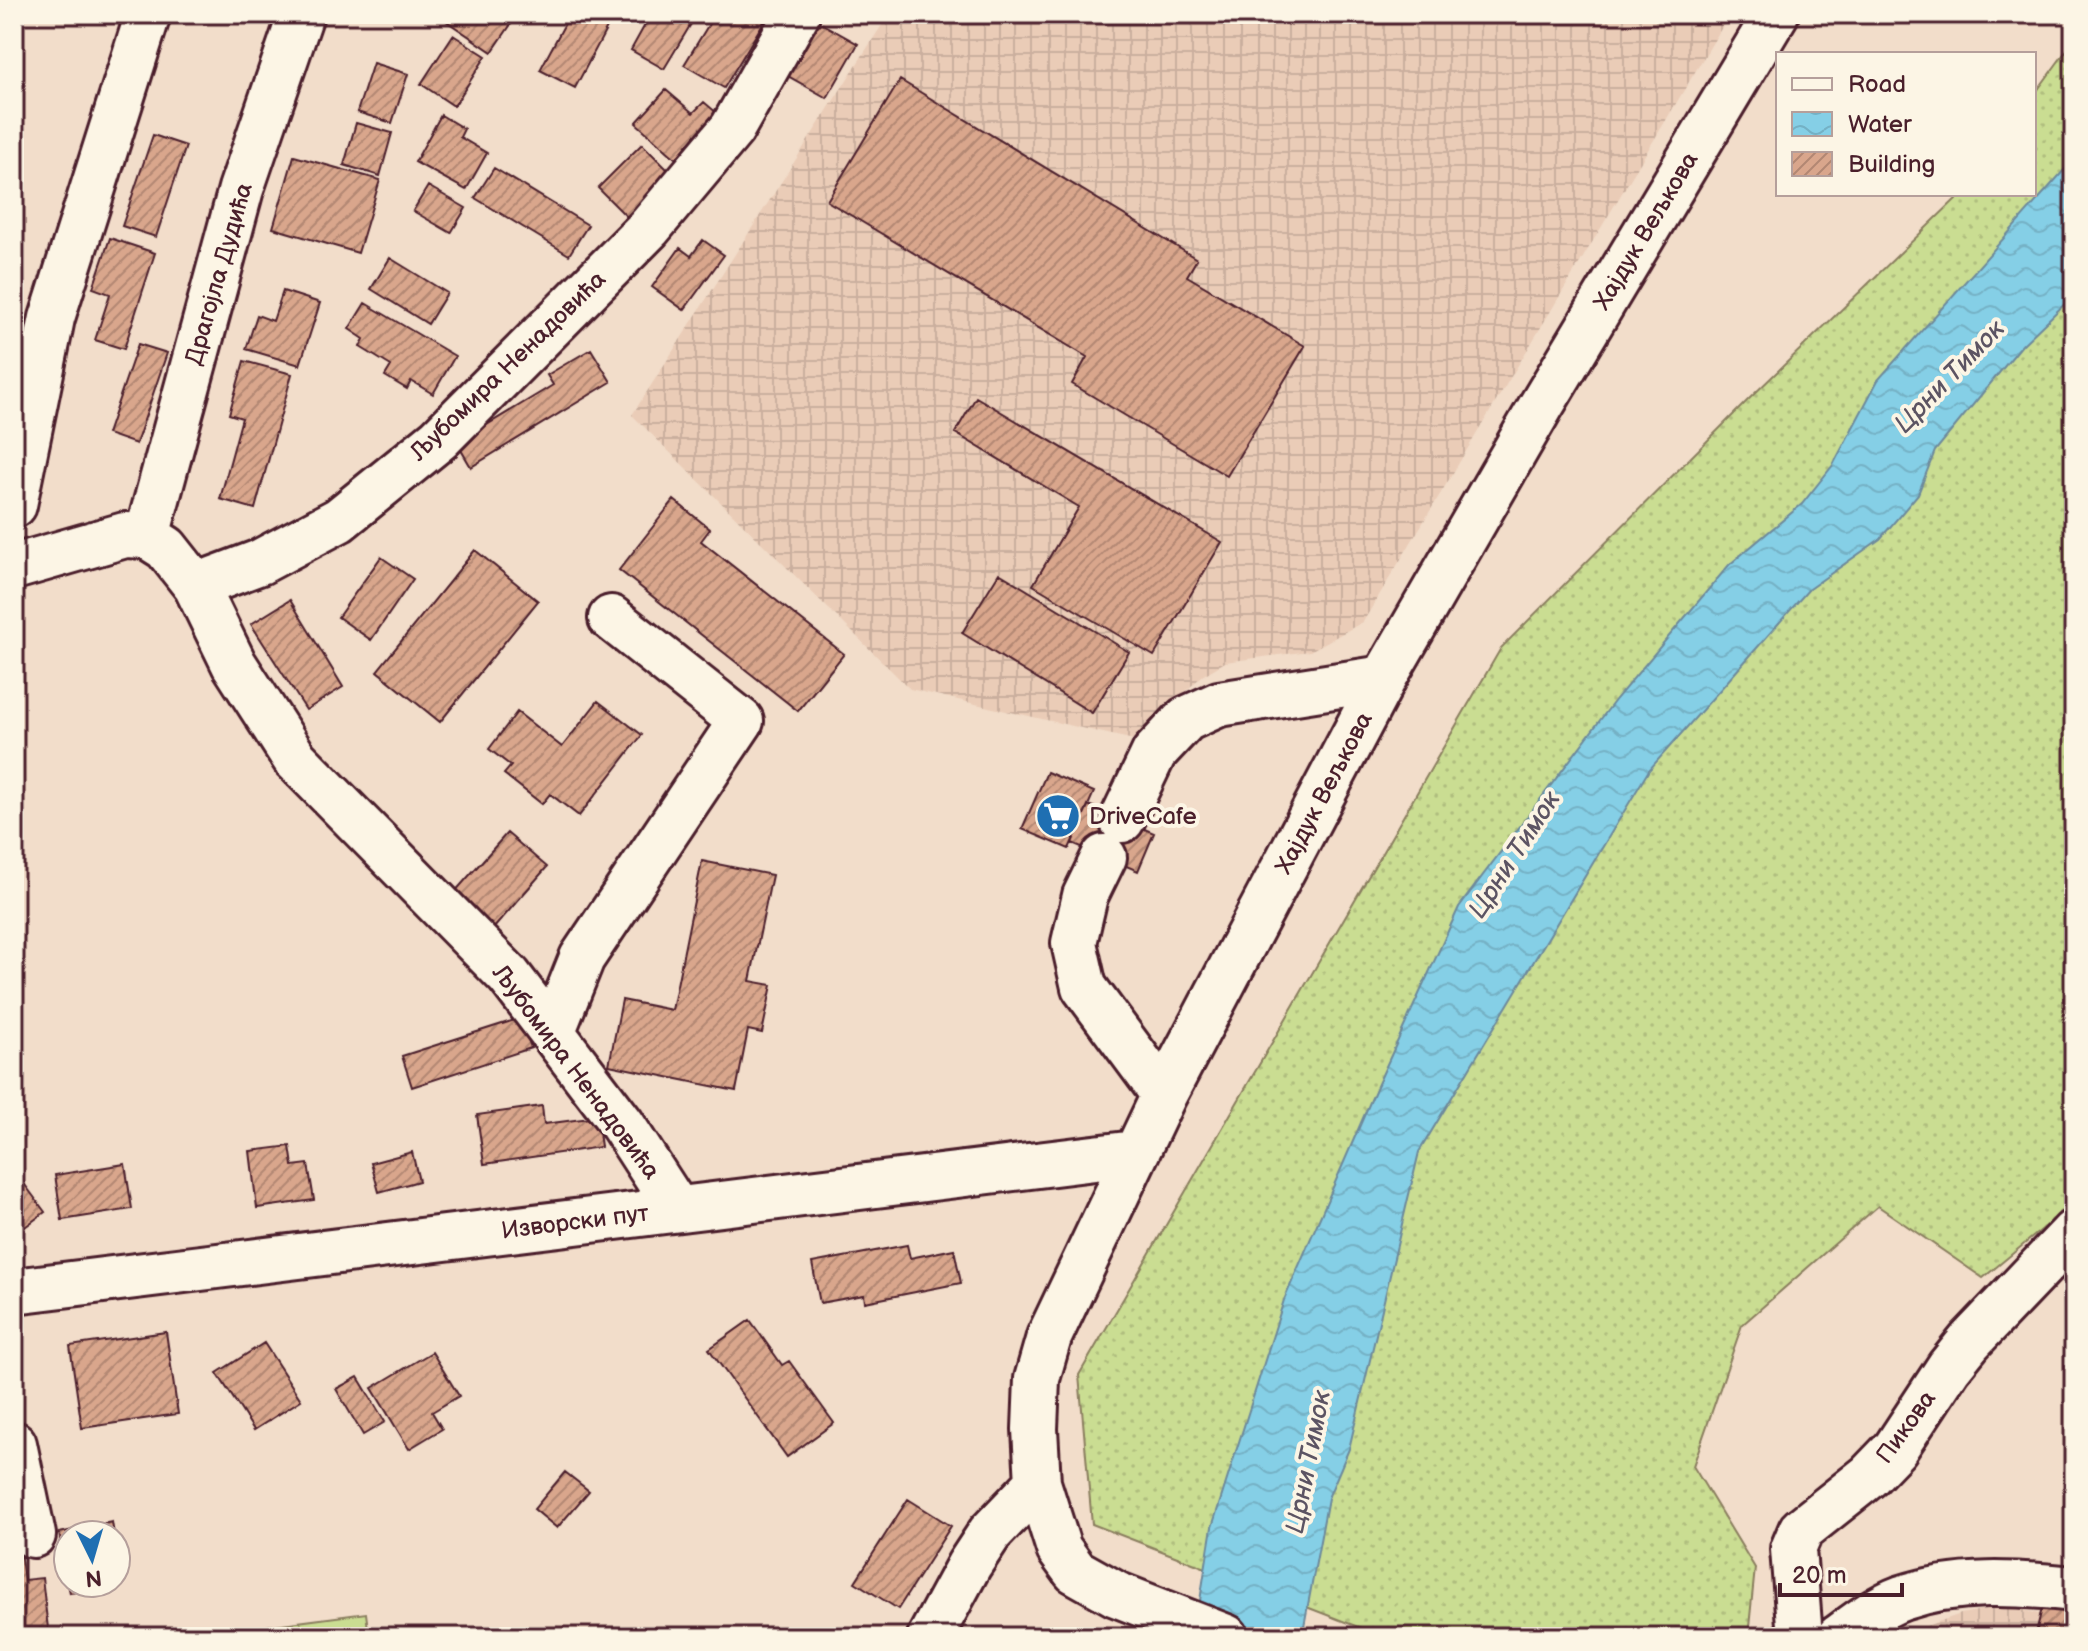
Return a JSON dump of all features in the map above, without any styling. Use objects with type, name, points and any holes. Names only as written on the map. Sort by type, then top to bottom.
[{"type":"street","points":[[14,505],[52,318],[148,14]]},
{"type":"street","name":"Драгојла Дудића","points":[[147,536],[241,189],[301,14]]},
{"type":"street","name":"Љубомира Ненадовића","points":[[677,1209],[622,1124],[509,976],[295,759],[234,664],[196,586],[260,562],[339,520],[439,439],[649,228],[732,129],[797,14]]},
{"type":"street","name":"Хајдук Вељкова","points":[[1226,1637],[1116,1594],[1075,1571],[1059,1549],[1038,1483],[1035,1429],[1037,1379],[1049,1337],[1164,1095],[1384,678],[1541,406],[1776,14]]},
{"type":"street","points":[[14,567],[125,535],[147,536],[166,548],[196,586]]},
{"type":"street","points":[[552,1033],[582,958],[741,721],[611,618]]},
{"type":"street","points":[[1164,1095],[1084,987],[1074,943],[1085,896],[1154,753],[1186,719],[1219,704],[1384,678]]},
{"type":"street","name":"Изворски пут","points":[[14,1291],[1135,1153]]},
{"type":"street","name":"Пикова","points":[[1800,1637],[1793,1549],[1801,1530],[1869,1476],[1895,1449],[1949,1367],[1970,1341],[2074,1232]]},
{"type":"street","points":[[14,1444],[33,1535]]},
{"type":"street","points":[[930,1637],[990,1533],[1038,1483]]},
{"type":"street","points":[[1839,1637],[1901,1598],[1955,1585],[2017,1583],[2074,1589]]},
{"type":"shaded area","points":[[889,14],[1730,14],[1363,622],[1310,651],[1225,662],[1202,676],[1134,740],[910,689],[632,415]]},
{"type":"shaded area","points":[[2007,1605],[2074,1624],[2074,1637],[1894,1637],[1961,1614]]},
{"type":"green space","points":[[2074,40],[2074,1203],[1983,1278],[1878,1206],[1742,1325],[1693,1466],[1755,1568],[1748,1637],[1384,1637],[1092,1524],[1079,1375],[1501,648],[1748,400],[1959,196],[2036,196],[2036,92]]},
{"type":"green space","points":[[366,1613],[369,1637],[183,1637]]},
{"type":"water","name":"Црни Тимок","points":[[2074,159],[2074,295],[2022,345],[1935,451],[1918,494],[1880,539],[1809,589],[1649,770],[1419,1152],[1349,1449],[1328,1498],[1302,1637],[1194,1637],[1212,1527],[1284,1300],[1459,907],[1616,699],[1729,565],[1802,504],[1833,465],[1878,380]]},
{"type":"building","points":[[436,14],[518,14],[492,52]]},
{"type":"building","points":[[570,14],[585,14],[608,26],[575,88],[540,70]]},
{"type":"building","points":[[651,14],[697,14],[664,69],[631,50]]},
{"type":"building","points":[[715,14],[755,14],[765,20],[724,88],[684,65]]},
{"type":"building","points":[[819,22],[858,44],[827,98],[788,76]]},
{"type":"building","points":[[453,35],[486,56],[454,106],[421,84]]},
{"type":"building","points":[[373,63],[408,74],[392,123],[357,112]]},
{"type":"building","points":[[900,80],[1197,259],[1187,276],[1305,346],[1227,476],[1072,384],[1087,357],[827,201]]},
{"type":"building","points":[[666,90],[693,113],[704,102],[724,119],[683,165],[636,123]]},
{"type":"building","points":[[441,115],[464,129],[460,137],[487,153],[466,190],[415,162]]},
{"type":"building","points":[[356,123],[392,133],[380,176],[344,165]]},
{"type":"building","points":[[153,135],[186,146],[156,237],[122,226]]},
{"type":"building","points":[[642,144],[676,178],[633,223],[598,188]]},
{"type":"building","points":[[294,156],[380,180],[358,253],[273,228]]},
{"type":"building","points":[[494,168],[588,225],[569,255],[475,198]]},
{"type":"building","points":[[428,186],[466,208],[451,233],[413,211]]},
{"type":"building","points":[[110,238],[155,253],[124,349],[95,340],[110,294],[93,288]]},
{"type":"building","points":[[703,240],[724,255],[684,310],[652,287],[680,248],[691,256]]},
{"type":"building","points":[[390,258],[447,293],[428,324],[371,289]]},
{"type":"building","points":[[283,291],[320,303],[300,365],[246,349],[257,315],[273,321]]},
{"type":"building","points":[[365,303],[455,356],[433,394],[411,381],[407,389],[385,376],[391,366],[360,347],[364,339],[349,329]]},
{"type":"building","points":[[138,344],[167,353],[136,444],[107,434]]},
{"type":"building","points":[[591,349],[611,382],[471,467],[457,443],[553,385],[547,375]]},
{"type":"building","points":[[244,361],[292,374],[255,509],[220,499],[242,418],[229,414]]},
{"type":"building","points":[[976,397],[1222,542],[1154,656],[1033,585],[1079,507],[955,433]]},
{"type":"building","points":[[674,500],[710,529],[701,541],[844,654],[798,711],[619,570]]},
{"type":"building","points":[[475,550],[538,601],[440,722],[377,671]]},
{"type":"building","points":[[381,557],[413,579],[371,640],[338,617]]},
{"type":"building","points":[[999,573],[1129,652],[1092,713],[962,633]]},
{"type":"building","points":[[290,600],[343,687],[306,710],[251,624]]},
{"type":"building","points":[[598,701],[642,735],[579,816],[550,794],[542,804],[504,774],[511,766],[489,749],[517,712],[562,747]]},
{"type":"building","points":[[1047,772],[1094,792],[1069,849],[1022,829]]},
{"type":"building","points":[[1088,805],[1154,833],[1138,871],[1072,843]]},
{"type":"building","points":[[507,833],[547,867],[493,929],[453,894]]},
{"type":"building","points":[[702,861],[772,875],[750,981],[772,985],[762,1033],[748,1030],[736,1091],[609,1065],[622,1000],[672,1010]]},
{"type":"building","points":[[521,1018],[531,1048],[412,1087],[402,1056]]},
{"type":"building","points":[[542,1106],[544,1124],[597,1117],[601,1147],[484,1164],[477,1115]]},
{"type":"building","points":[[290,1146],[293,1166],[308,1164],[314,1200],[257,1208],[250,1151]]},
{"type":"building","points":[[412,1152],[419,1181],[379,1192],[371,1163]]},
{"type":"building","points":[[125,1164],[132,1209],[62,1220],[55,1175]]},
{"type":"building","points":[[14,1170],[45,1212],[14,1235]]},
{"type":"building","points":[[907,1245],[910,1258],[954,1249],[961,1283],[865,1302],[864,1295],[820,1303],[812,1263]]},
{"type":"building","points":[[750,1320],[782,1365],[789,1361],[834,1423],[787,1457],[709,1349]]},
{"type":"building","points":[[166,1332],[178,1414],[82,1428],[70,1346]]},
{"type":"building","points":[[264,1343],[301,1400],[254,1430],[217,1373]]},
{"type":"building","points":[[432,1352],[459,1396],[432,1412],[442,1429],[409,1449],[372,1388]]},
{"type":"building","points":[[358,1377],[385,1422],[363,1435],[336,1389]]},
{"type":"building","points":[[565,1472],[589,1491],[557,1528],[534,1509]]},
{"type":"building","points":[[908,1499],[951,1526],[898,1609],[855,1582]]},
{"type":"building","points":[[20,1550],[24,1580],[42,1578],[49,1637],[14,1637],[14,1551]]},
{"type":"building","points":[[2043,1604],[2074,1612],[2074,1637],[2035,1637]]},
{"type":"place","name":"DriveCafe","points":[[1058,816]]}]
